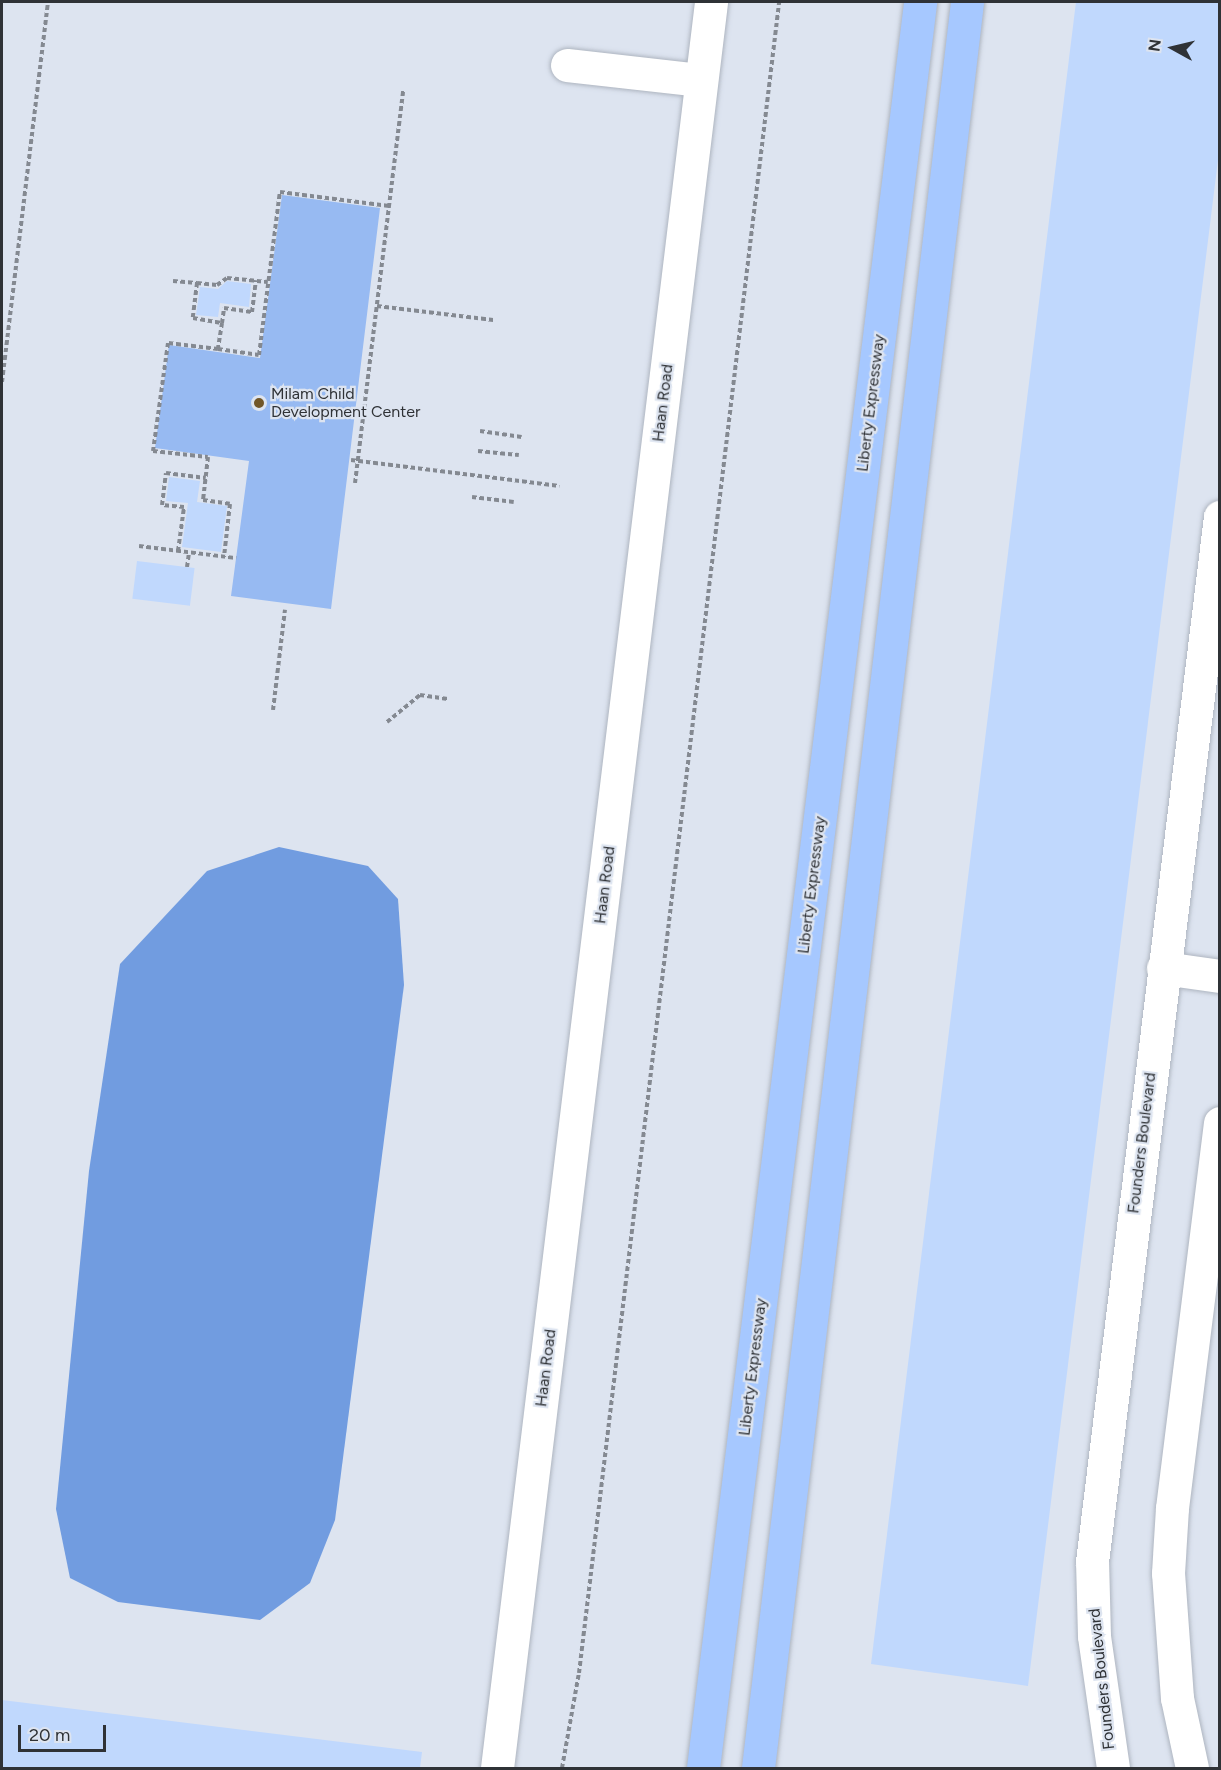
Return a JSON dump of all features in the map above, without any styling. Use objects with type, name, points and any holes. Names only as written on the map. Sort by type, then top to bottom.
[{"type":"highway","name":"Liberty Expressway","points":[[704,1768],[920,2]]},
{"type":"highway","points":[[758,1768],[967,2]]},
{"type":"street","name":"Haan Road","points":[[497,1768],[711,2]]},
{"type":"street","points":[[567,65],[701,80]]},
{"type":"street","name":"Founders Boulevard","points":[[1113,1768],[1094,1636],[1092,1562],[1220,517]]},
{"type":"street","points":[[1163,968],[1220,976]]},
{"type":"street","points":[[1192,1768],[1177,1698],[1168,1573],[1208,1315],[1220,1123]]},
{"type":"path","points":[[2,381],[48,2]]},
{"type":"path","points":[[562,1768],[579,1673],[779,2]]},
{"type":"path","points":[[355,483],[404,91]]},
{"type":"path","points":[[224,556],[230,504],[203,500],[208,458],[153,451],[168,343],[259,355],[280,192],[389,206]]},
{"type":"path","points":[[173,280],[218,285],[227,278],[269,282]]},
{"type":"path","points":[[218,349],[224,308],[252,312],[256,280]]},
{"type":"path","points":[[197,283],[193,318],[222,322]]},
{"type":"path","points":[[377,306],[493,320]]},
{"type":"path","points":[[480,431],[522,437]]},
{"type":"path","points":[[478,451],[519,455]]},
{"type":"path","points":[[351,460],[559,486]]},
{"type":"path","points":[[178,551],[184,507],[162,505],[166,473],[206,478]]},
{"type":"path","points":[[472,498],[514,502]]},
{"type":"path","points":[[139,546],[236,558]]},
{"type":"path","points":[[187,567],[189,552]]},
{"type":"path","points":[[273,710],[285,610]]},
{"type":"path","points":[[387,722],[420,695],[448,699]]},
{"type":"shaded area","points":[[1076,2],[1219,2],[1220,144],[1028,1686],[871,1664]]},
{"type":"shaded area","points":[[227,281],[251,284],[249,307],[220,303],[218,317],[196,315],[200,287],[218,289]]},
{"type":"shaded area","points":[[169,477],[200,481],[197,502],[227,506],[221,552],[182,547],[188,503],[166,501]]},
{"type":"shaded area","points":[[137,561],[195,568],[190,606],[132,599]]},
{"type":"shaded area","points":[[2,1700],[422,1752],[420,1768],[2,1768]]},
{"type":"water","points":[[279,847],[368,866],[398,899],[404,985],[335,1520],[310,1583],[260,1620],[118,1602],[70,1578],[56,1509],[89,1171],[120,964],[207,871]]},
{"type":"building","name":"Milam Child Development Center","points":[[282,195],[380,208],[331,609],[231,596],[249,461],[155,448],[169,345],[260,358]]},
{"type":"place","name":"Milam Child Development Center","points":[[259,403]]}]
